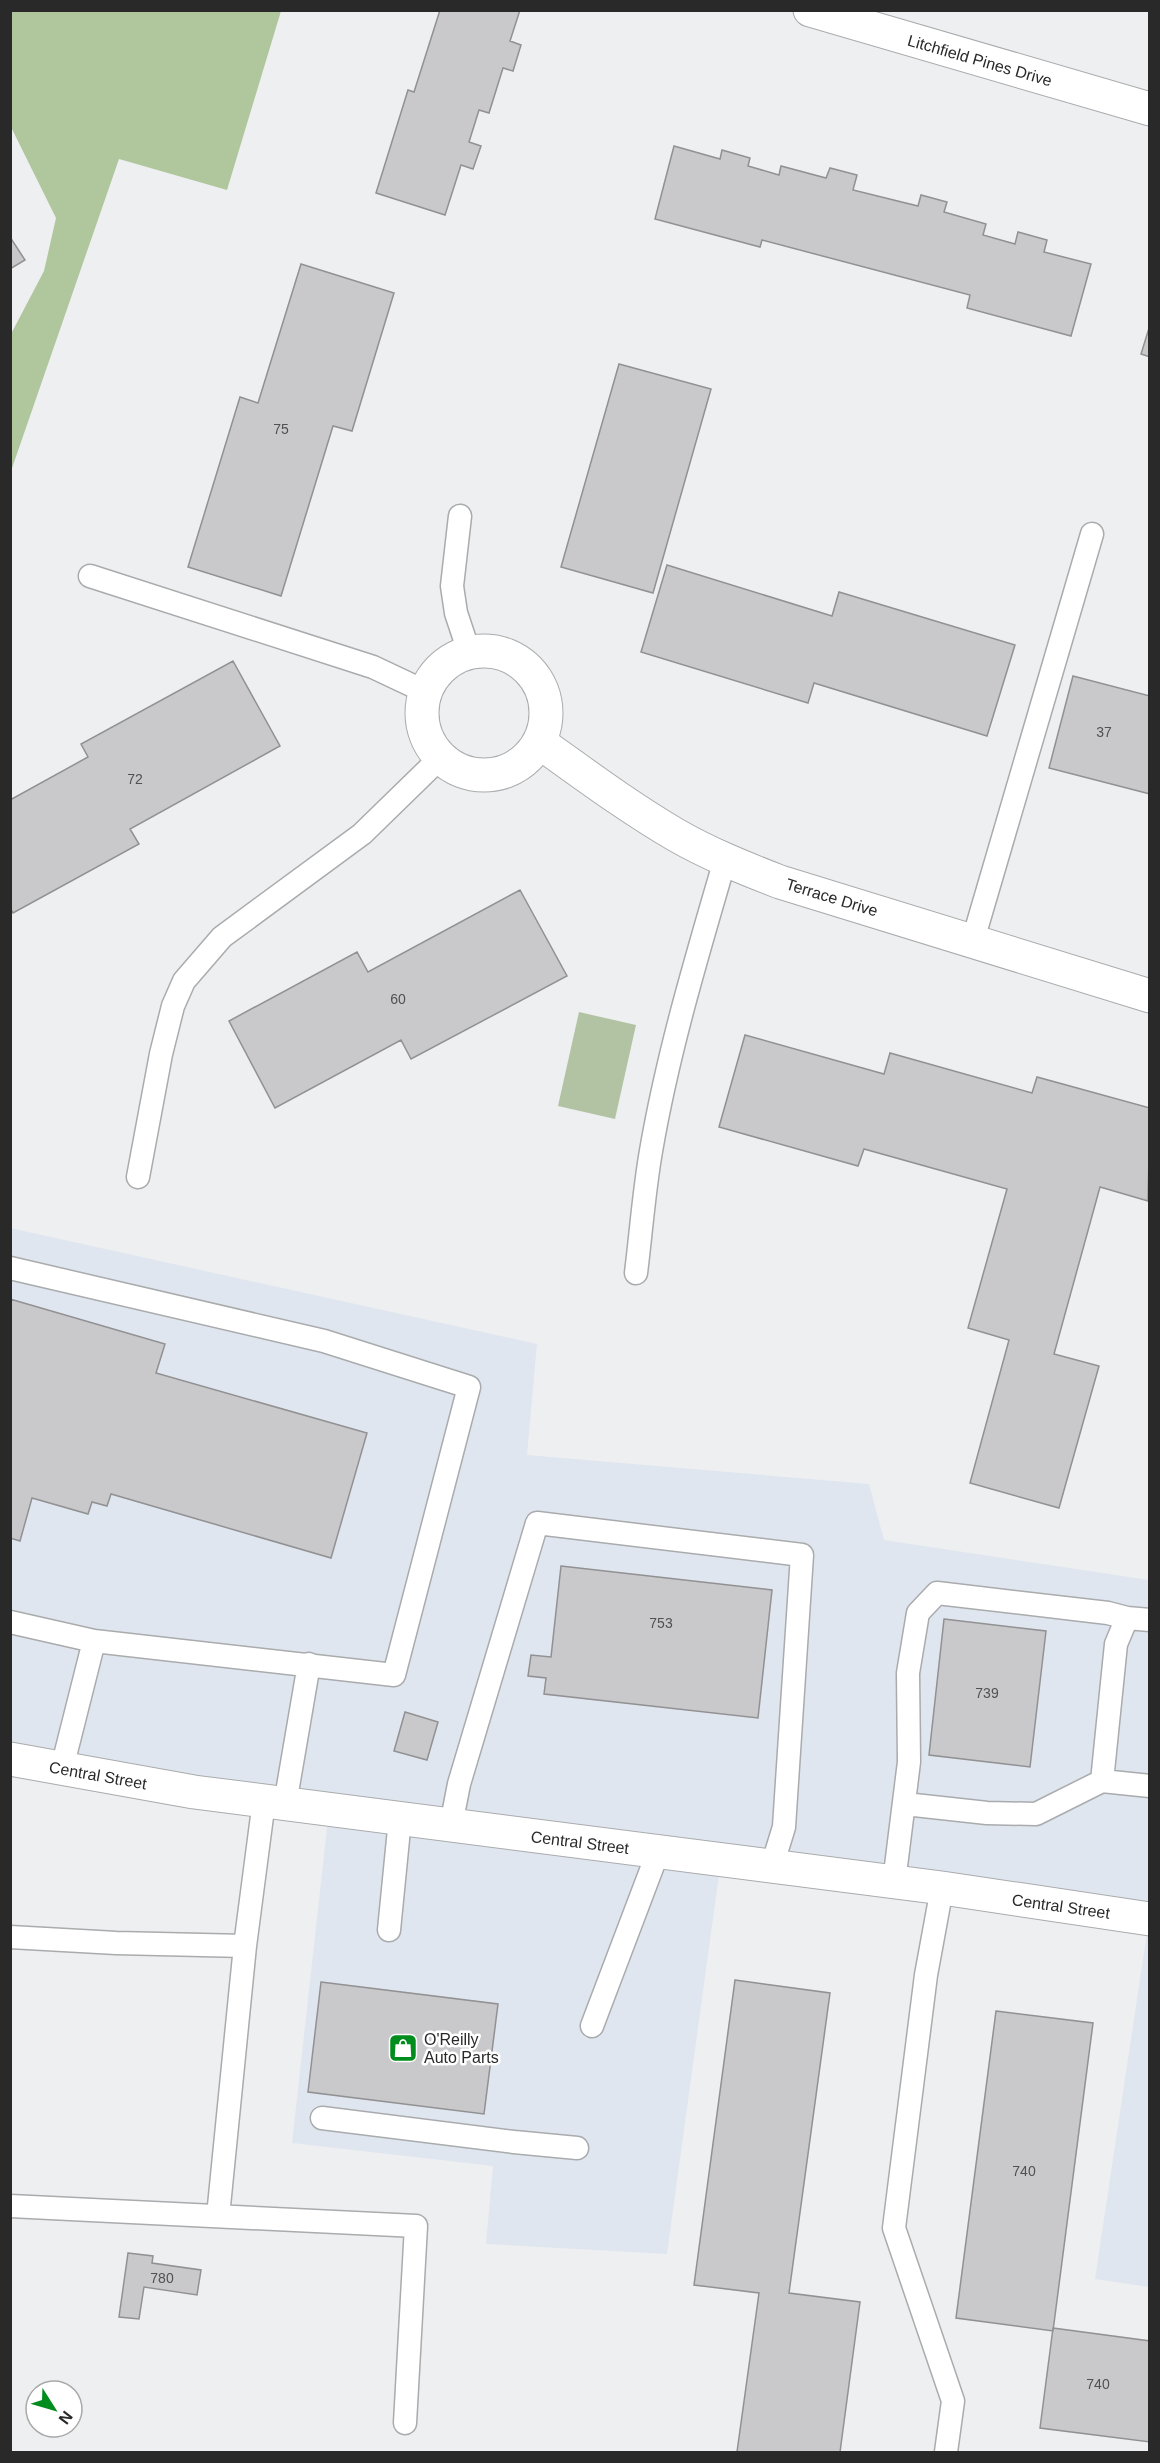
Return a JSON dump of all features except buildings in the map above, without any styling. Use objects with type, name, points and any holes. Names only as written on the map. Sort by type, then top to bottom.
[{"type":"street","name":"Litchfield Pines Drive","points":[[810,10],[1149,109]]},
{"type":"street","points":[[490,651],[510,655],[527,667],[539,683],[546,702],[546,723],[539,742],[526,759],[509,770],[489,775],[468,773],[450,765],[441,757],[424,733],[422,712],[426,692],[435,674],[450,660],[469,652],[490,651]]},
{"type":"street","name":"Terrace Drive","points":[[539,742],[621,800],[676,835],[725,860],[780,882],[1149,996]]},
{"type":"street","name":"Central Street","points":[[10,1759],[195,1792],[942,1888],[1149,1919]]},
{"type":"lane","points":[[460,516],[452,586],[456,614],[469,652]]},
{"type":"lane","points":[[973,940],[1092,534]]},
{"type":"lane","points":[[90,576],[373,667],[426,692]]},
{"type":"lane","points":[[138,1177],[161,1054],[173,1006],[184,981],[222,937],[362,834],[441,757]]},
{"type":"lane","points":[[636,1273],[651,1152],[670,1055],[695,958],[725,860]]},
{"type":"lane","points":[[10,1268],[324,1341],[469,1387],[394,1675],[93,1641],[10,1622]]},
{"type":"lane","points":[[451,1825],[459,1784],[537,1523],[802,1555],[784,1827],[772,1866]]},
{"type":"lane","points":[[894,1882],[909,1762],[910,1663],[918,1613],[937,1593],[1149,1620]]},
{"type":"lane","points":[[1102,1781],[1116,1644],[1127,1618]]},
{"type":"lane","points":[[62,1768],[93,1641]]},
{"type":"lane","points":[[218,2216],[245,1946],[274,1802],[309,1664]]},
{"type":"lane","points":[[905,1804],[987,1813],[1036,1814],[1102,1781],[1149,1786]]},
{"type":"lane","points":[[389,1930],[400,1819]]},
{"type":"lane","points":[[592,2026],[658,1852]]},
{"type":"lane","points":[[942,1888],[926,1975],[894,2228],[953,2401],[946,2452]]},
{"type":"lane","points":[[10,1937],[116,1943],[245,1946]]},
{"type":"lane","points":[[322,2118],[577,2148]]},
{"type":"lane","points":[[10,2206],[416,2226],[405,2423]]},
{"type":"shaded area","points":[[10,1228],[537,1344],[527,1455],[869,1484],[884,1540],[1149,1580],[1149,1919],[721,1860],[667,2254],[486,2244],[493,2166],[292,2143],[329,1810],[11,1759]]},
{"type":"shaded area","points":[[1150,1919],[1149,2287],[1095,2279]]},
{"type":"green space","points":[[11,10],[281,11],[227,190],[119,159],[11,471],[11,334],[44,271],[56,218],[11,127]]},
{"type":"green space","points":[[579,1012],[636,1025],[615,1119],[558,1106]]},
{"type":"place","name":"O'Reilly Auto Parts","points":[[403,2048]]}]
